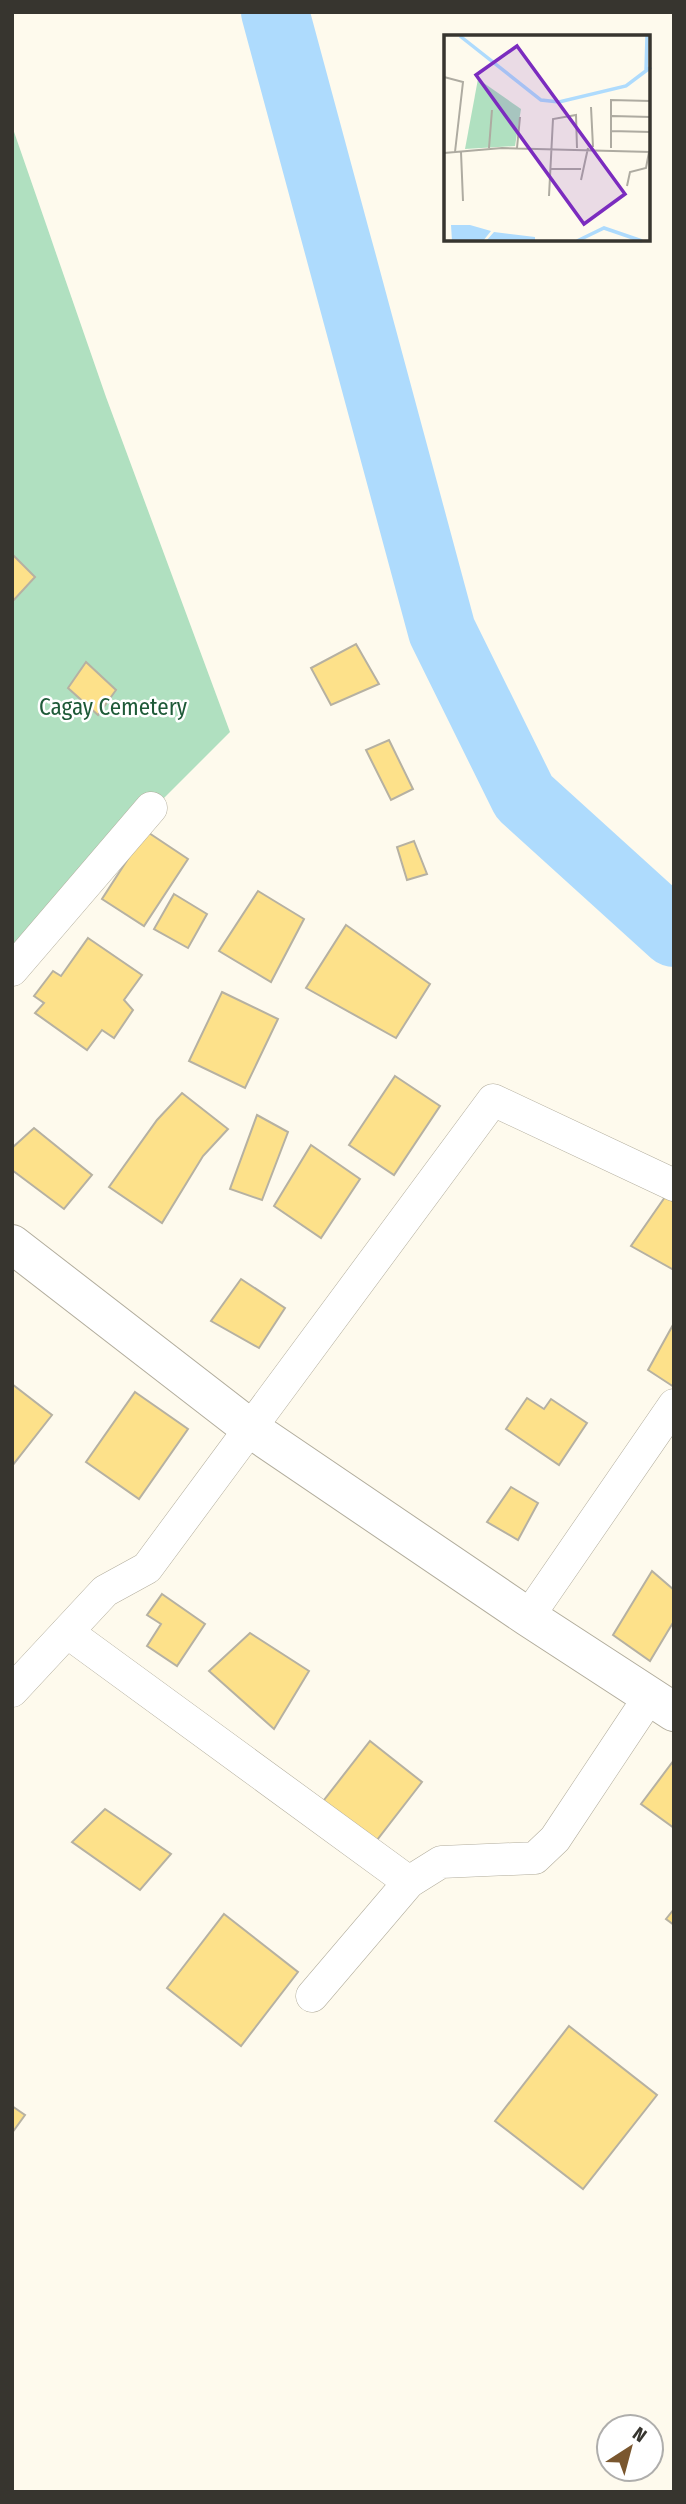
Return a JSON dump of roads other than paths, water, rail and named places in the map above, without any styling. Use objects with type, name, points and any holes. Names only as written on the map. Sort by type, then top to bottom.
[{"type":"street","points":[[12,970],[151,808]]},
{"type":"street","points":[[12,1691],[105,1591],[147,1568],[493,1100],[674,1185]]},
{"type":"street","points":[[12,1244],[251,1429],[528,1617],[662,1704],[555,1839],[535,1858],[441,1862],[409,1882],[312,1996]]},
{"type":"street","points":[[528,1617],[674,1405]]},
{"type":"street","points":[[67,1632],[409,1882]]},
{"type":"waterway","points":[[275,12],[442,631],[524,797],[674,933]]},
{"type":"park label","name":"Cagay Cemetery","points":[[113,707]]}]
